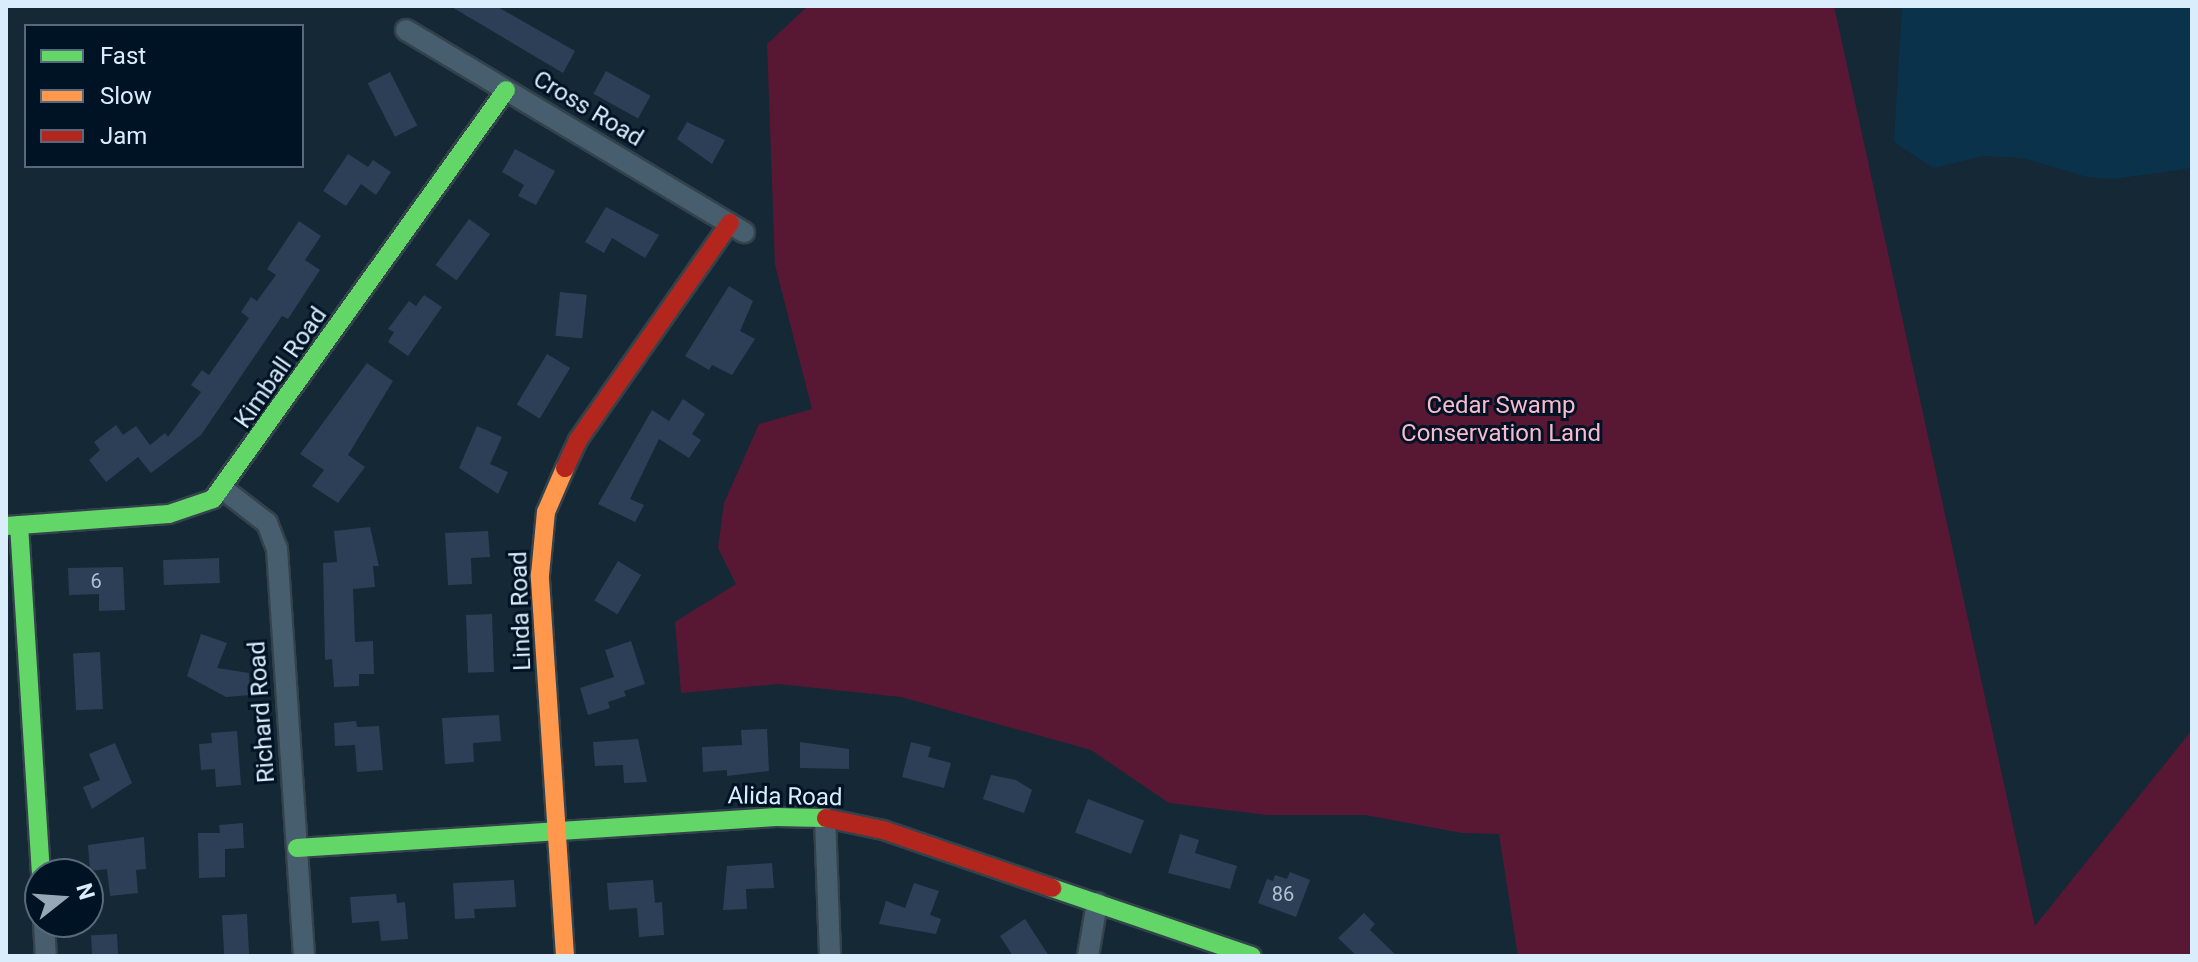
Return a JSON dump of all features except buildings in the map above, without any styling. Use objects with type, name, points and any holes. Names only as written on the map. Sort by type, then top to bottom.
[{"type":"street","name":"Cross Road","points":[[406,30],[737,228]]},
{"type":"street","name":"Kimball Road","points":[[12,526],[181,513],[203,505],[223,489],[506,90]]},
{"type":"street","name":"Linda Road","points":[[565,956],[540,575],[546,512],[578,440],[737,228]]},
{"type":"street","name":"Richard Road","points":[[223,489],[260,516],[275,540],[304,956]]},
{"type":"street","points":[[12,526],[40,858]]},
{"type":"street","name":"Alida Road","points":[[297,848],[558,830],[825,818],[869,826],[1252,956]]},
{"type":"street","points":[[825,818],[830,956]]},
{"type":"street","points":[[1088,956],[1097,903]]},
{"type":"shaded area","points":[[1902,6],[2192,6],[2192,168],[2114,179],[2087,177],[2023,158],[1983,156],[1933,168],[1894,142]]},
{"type":"green space","name":"Cedar Swamp Conservation Land","points":[[808,6],[1834,6],[2035,926],[2192,730],[2192,956],[1518,956],[1499,834],[1462,833],[1365,815],[1267,815],[1169,803],[1091,750],[901,697],[778,684],[681,693],[675,622],[736,584],[718,548],[724,503],[759,424],[812,409],[775,265],[767,44]]},
{"type":"traffic: fast","points":[[6,526],[169,514],[213,499],[506,90]]},
{"type":"traffic: fast","points":[[19,525],[40,858]]},
{"type":"traffic: fast","points":[[297,848],[776,817],[826,818]]},
{"type":"traffic: fast","points":[[1052,888],[1252,956]]},
{"type":"traffic: slow","points":[[565,468],[546,512],[540,575],[565,956]]},
{"type":"traffic: jam","points":[[565,468],[578,440],[730,223]]},
{"type":"traffic: jam","points":[[826,818],[883,830],[1052,888]]}]
